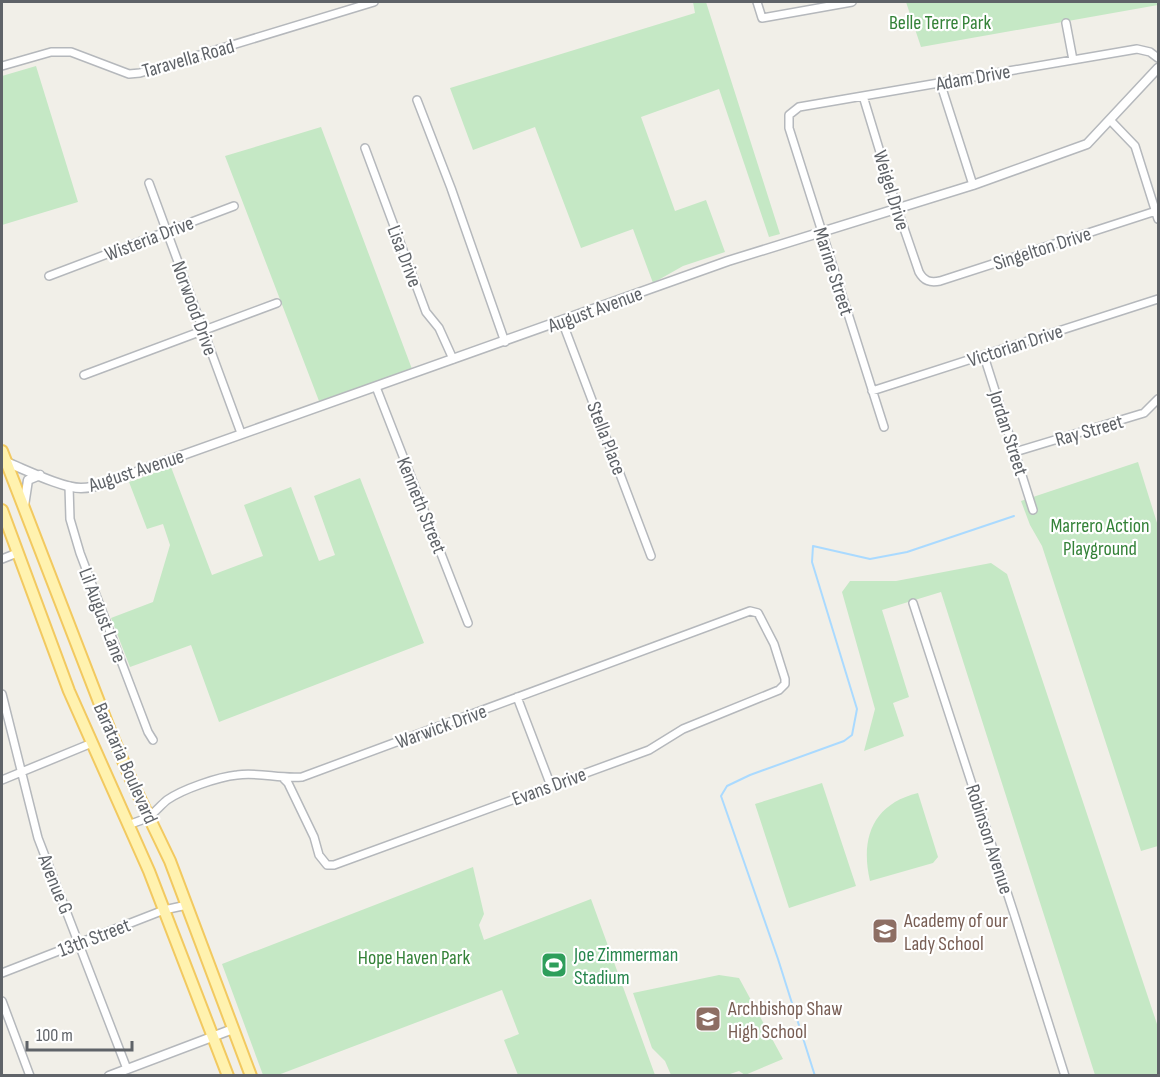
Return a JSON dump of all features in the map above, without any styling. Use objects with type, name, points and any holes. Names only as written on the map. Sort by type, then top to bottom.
[{"type":"main road","name":"Barataria Boulevard","points":[[4,457],[111,733],[170,861],[251,1076]]},
{"type":"main road","name":"Barataria Boulevard","points":[[2,510],[69,691],[129,825],[228,1076]]},
{"type":"street","name":"Taravella Road","points":[[2,66],[51,52],[71,52],[129,74],[141,73],[374,2]]},
{"type":"street","points":[[757,2],[762,18],[852,2]]},
{"type":"street","points":[[1066,23],[1073,60]]},
{"type":"street","name":"Adam Drive","points":[[789,115],[799,107],[1137,49],[1150,52],[1158,58]]},
{"type":"street","name":"August Avenue","points":[[4,457],[69,486],[80,488],[94,486],[728,261],[973,185],[1087,144],[1158,68]]},
{"type":"street","points":[[940,82],[973,185]]},
{"type":"street","name":"Weigel Drive","points":[[863,96],[918,272],[927,281]]},
{"type":"street","points":[[417,100],[451,188],[505,342]]},
{"type":"street","name":"Marine Street","points":[[789,115],[789,128],[884,427]]},
{"type":"street","points":[[1110,120],[1135,146],[1158,219]]},
{"type":"street","name":"Lisa Drive","points":[[365,148],[426,312],[439,328],[453,359]]},
{"type":"street","name":"Norwood Drive","points":[[149,183],[241,433]]},
{"type":"street","name":"Wisteria Drive","points":[[49,276],[234,206]]},
{"type":"street","name":"Singelton Drive","points":[[927,281],[940,281],[1156,211]]},
{"type":"street","name":"Victorian Drive","points":[[872,391],[1158,299]]},
{"type":"street","points":[[84,375],[277,303]]},
{"type":"street","name":"Stella Place","points":[[562,321],[651,556]]},
{"type":"street","name":"Jordan Street","points":[[984,356],[1034,510]]},
{"type":"street","name":"Kenneth Street","points":[[376,387],[468,623]]},
{"type":"street","name":"Ray Street","points":[[1015,452],[1144,413],[1152,408],[1158,399]]},
{"type":"street","points":[[24,507],[28,480],[40,475]]},
{"type":"street","name":"Lil August Lane","points":[[69,486],[70,519],[80,553],[153,740]]},
{"type":"street","points":[[2,559],[17,553]]},
{"type":"street","name":"Robinson Avenue","points":[[913,603],[1065,1076]]},
{"type":"street","name":"Warwick Drive","points":[[129,825],[148,817],[177,794],[217,780],[236,775],[263,774],[284,779],[302,777],[750,611],[756,611]]},
{"type":"street","name":"Evans Drive","points":[[284,779],[309,828],[319,855],[327,865],[334,865],[649,750],[682,729],[779,690],[785,684],[785,679],[774,644],[756,611]]},
{"type":"street","name":"Avenue G","points":[[2,694],[38,838],[127,1069]]},
{"type":"street","points":[[517,697],[551,786]]},
{"type":"street","points":[[2,780],[92,743]]},
{"type":"street","name":"13th Street","points":[[2,973],[164,910],[187,905]]},
{"type":"street","points":[[2,1001],[30,1076]]},
{"type":"street","points":[[109,1076],[233,1029]]},
{"type":"green space","points":[[693,2],[706,2],[780,234],[769,237],[719,89],[641,117],[675,211],[706,200],[725,252],[683,266],[653,283],[633,229],[581,248],[535,127],[473,150],[450,88],[695,13]]},
{"type":"green space","name":"Belle Terre Park","points":[[906,2],[1158,2],[1158,5],[921,47]]},
{"type":"green space","points":[[36,66],[78,202],[2,225],[2,76]]},
{"type":"green space","points":[[321,127],[412,369],[319,401],[225,156]]},
{"type":"green space","name":"Marrero Action Playground","points":[[1138,462],[1158,526],[1158,846],[1141,851],[1042,546],[1030,525],[1021,501]]},
{"type":"green space","points":[[171,467],[212,575],[263,556],[244,505],[291,487],[319,561],[335,555],[314,496],[360,478],[424,643],[219,722],[191,645],[130,667],[111,618],[153,602],[170,545],[163,524],[147,529],[129,482]]},
{"type":"green space","points":[[991,563],[1007,574],[1158,1027],[1158,1075],[1095,1075],[941,592],[882,610],[909,697],[893,703],[904,736],[864,751],[875,709],[842,592],[850,581],[896,581]]},
{"type":"green space","points":[[822,783],[856,886],[789,908],[755,804]]},
{"type":"green space","points":[[918,793],[938,857],[933,863],[870,881],[867,851],[873,825],[890,805]]},
{"type":"green space","name":"Hope Haven Park","points":[[473,867],[484,914],[479,925],[484,940],[591,899],[655,1075],[518,1075],[504,1040],[519,1034],[502,990],[278,1075],[263,1075],[222,964]]},
{"type":"green space","points":[[719,975],[739,978],[783,1059],[745,1075],[739,1071],[727,1075],[671,1075],[665,1061],[652,1048],[633,993]]},
{"type":"waterway","points":[[815,1076],[778,959],[721,796],[727,786],[750,775],[844,741],[852,735],[857,709],[812,562],[813,546],[870,559],[907,552],[1014,516]]},
{"type":"place","name":"Academy of our Lady School","points":[[885,931]]},
{"type":"place","name":"Joe Zimmerman Stadium","points":[[554,965]]},
{"type":"place","name":"Archbishop Shaw High School","points":[[708,1019]]}]
